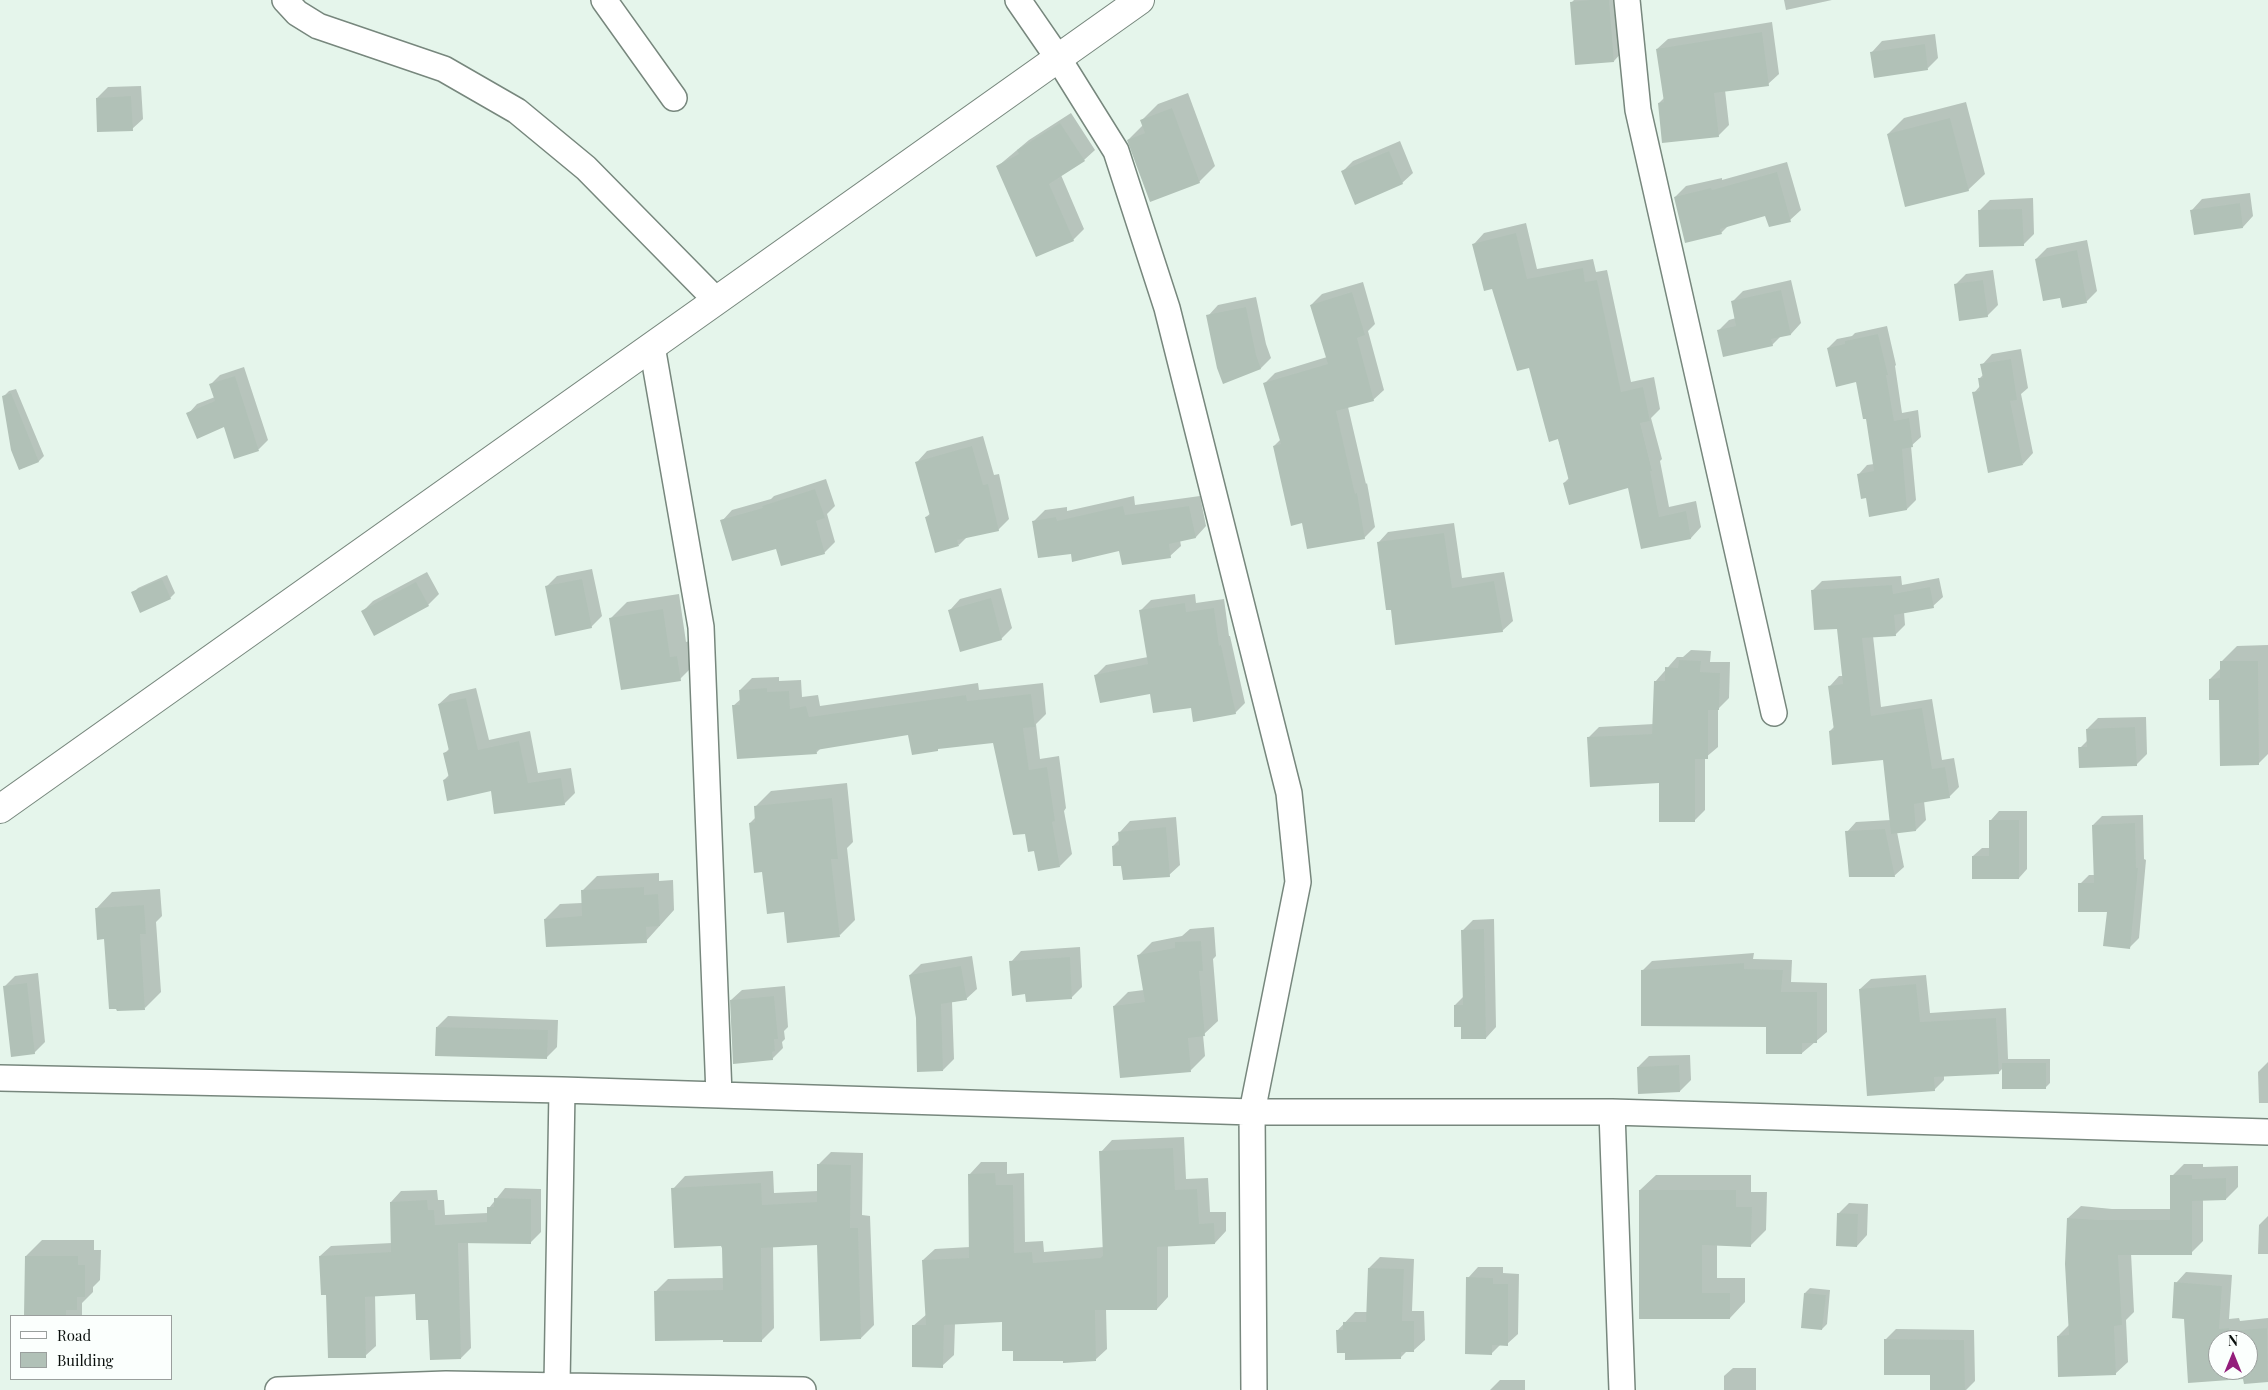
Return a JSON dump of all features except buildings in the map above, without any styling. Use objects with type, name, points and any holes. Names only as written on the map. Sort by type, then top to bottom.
[{"type":"street","points":[[285,0],[297,13],[318,26],[444,69],[517,111],[586,168],[716,300]]},
{"type":"street","points":[[604,0],[674,98]]},
{"type":"street","points":[[1018,0],[1058,58],[1116,151],[1167,308],[1288,793],[1298,882],[1252,1112],[1254,1390]]},
{"type":"street","points":[[0,809],[1140,0]]},
{"type":"street","points":[[1627,0],[1638,110],[1774,713]]},
{"type":"street","points":[[652,346],[701,627],[719,1096]]},
{"type":"street","points":[[0,1078],[562,1090],[1252,1112],[1612,1112],[2268,1132]]},
{"type":"street","points":[[558,1384],[562,1090]]},
{"type":"street","points":[[1612,1112],[1622,1390]]},
{"type":"street","points":[[278,1390],[558,1384],[803,1390]]}]
